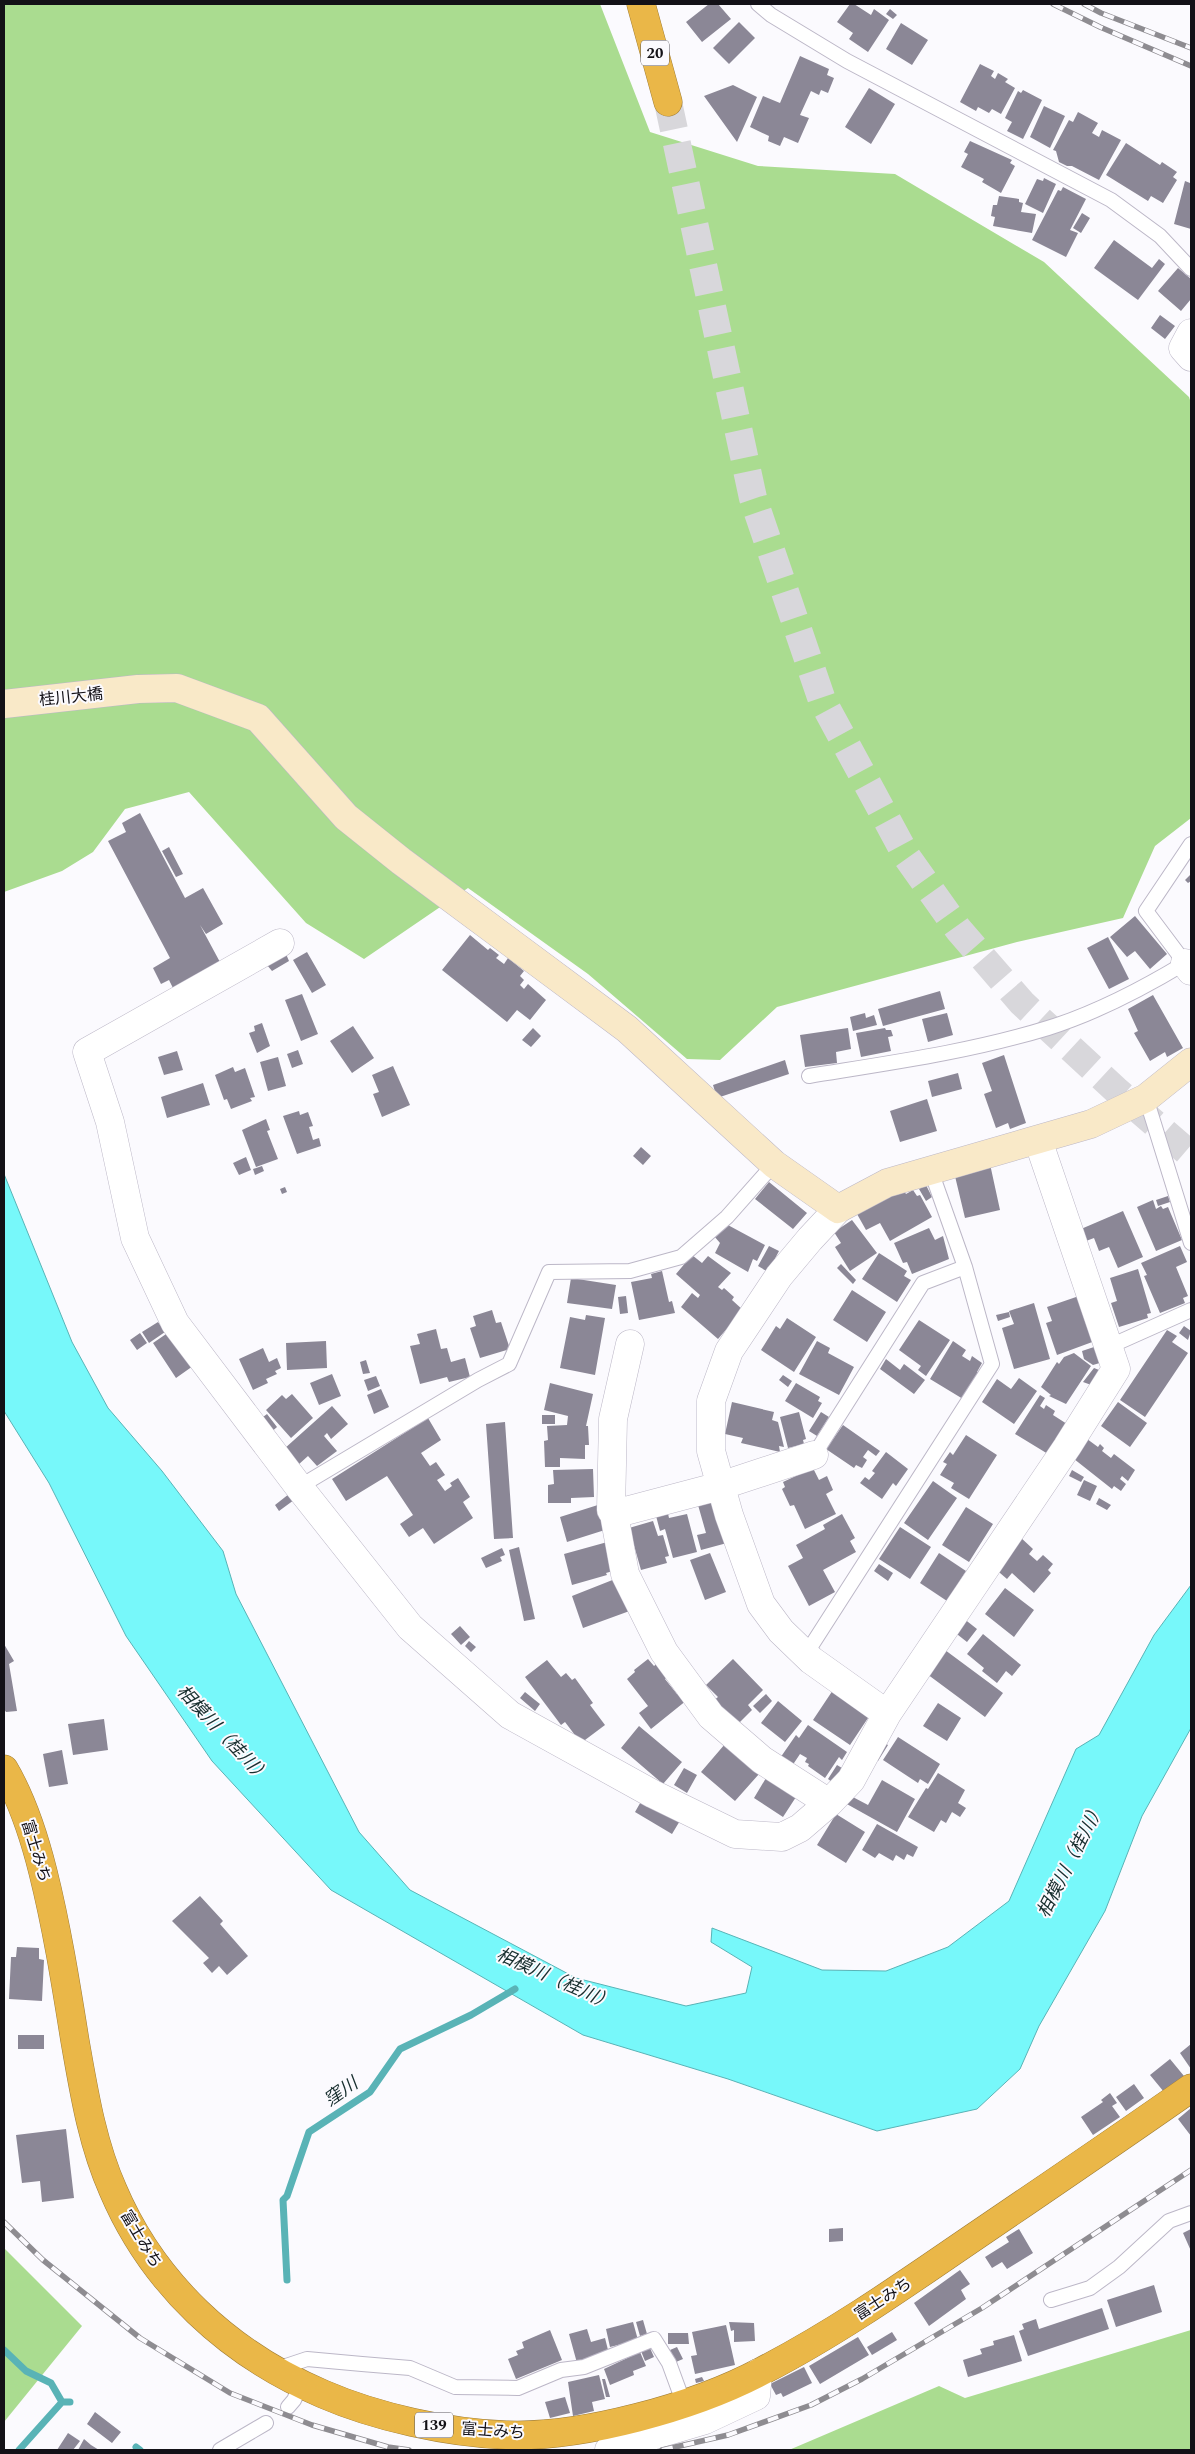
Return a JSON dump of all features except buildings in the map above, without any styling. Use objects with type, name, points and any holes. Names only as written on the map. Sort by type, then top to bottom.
[{"type":"highway","name":"20","points":[[641,4],[668,102]]},
{"type":"highway","name":"富士みち","points":[[4,1769],[33,1832],[49,1897],[94,2137],[113,2191],[140,2243],[173,2289],[206,2321],[290,2388],[353,2407],[394,2418],[507,2435],[575,2430],[627,2420],[684,2404],[758,2374],[837,2329],[1191,2088]]},
{"type":"street","points":[[1191,333],[1183,348],[1191,357]]},
{"type":"street","name":"桂川大橋","points":[[4,704],[138,690],[177,688],[258,718],[301,764],[346,817],[401,861],[627,1029],[774,1164],[838,1209]]},
{"type":"street","points":[[280,943],[87,1052],[110,1122],[135,1238],[175,1323],[300,1488],[410,1627],[510,1716],[653,1794],[734,1834],[782,1837],[800,1828],[829,1803],[851,1780],[887,1714],[1067,1447],[1116,1369],[1038,1140]]},
{"type":"street","points":[[887,1714],[806,1654],[781,1631],[761,1604],[728,1515],[711,1451],[711,1401],[729,1351],[779,1276],[838,1209],[887,1184],[1091,1124],[1146,1098],[1191,1062]]},
{"type":"street","points":[[630,1344],[613,1419],[611,1510],[614,1514],[625,1574],[664,1652],[711,1716],[762,1760],[829,1803]]},
{"type":"street","points":[[614,1514],[720,1486],[814,1455]]},
{"type":"street","points":[[609,2450],[705,2420],[756,2396],[758,2374]]},
{"type":"lane","points":[[758,4],[771,15],[847,61],[1112,200],[1160,236],[1191,269]]},
{"type":"lane","points":[[809,1076],[954,1053],[1049,1028],[1142,989],[1188,967],[1146,911],[1191,844]]},
{"type":"lane","points":[[1146,1098],[1191,1243]]},
{"type":"lane","points":[[300,1488],[478,1380],[510,1364],[549,1272],[630,1271],[681,1257],[726,1217],[774,1164]]},
{"type":"lane","points":[[806,1654],[992,1364],[965,1267],[931,1171]]},
{"type":"lane","points":[[814,1455],[923,1283],[965,1267]]},
{"type":"lane","points":[[1108,1347],[1191,1310]]},
{"type":"lane","points":[[1051,2300],[1090,2288],[1119,2267],[1170,2221],[1191,2213]]},
{"type":"lane","points":[[290,2388],[286,2366],[307,2359],[410,2368],[455,2387],[518,2388],[561,2370],[584,2367],[654,2339],[669,2363],[684,2404]]},
{"type":"lane","points":[[220,2450],[266,2423]]},
{"type":"green space","points":[[4,4],[600,4],[650,132],[758,166],[895,174],[1044,262],[1189,397],[1191,403],[1191,818],[1155,846],[1123,918],[1017,942],[777,1007],[720,1060],[687,1059],[588,974],[468,888],[364,959],[306,923],[189,792],[125,809],[93,852],[62,871],[4,892]]},
{"type":"green space","points":[[4,2248],[82,2326],[4,2422]]},
{"type":"green space","points":[[1191,2330],[1191,2450],[789,2450],[939,2386],[965,2398]]},
{"type":"water","name":"相模川（桂川）","points":[[4,1174],[72,1342],[108,1408],[162,1471],[223,1551],[236,1594],[359,1832],[410,1890],[576,1978],[686,2006],[746,1993],[752,1967],[711,1942],[712,1928],[822,1970],[886,1971],[948,1947],[1009,1901],[1076,1749],[1099,1735],[1154,1635],[1191,1585],[1191,1728],[1142,1816],[1105,1911],[1039,2026],[1020,2069],[977,2109],[877,2131],[728,2079],[583,2035],[331,1890],[212,1761],[126,1636],[49,1483],[4,1411]]},
{"type":"waterway","name":"窪川","points":[[287,2280],[283,2200],[287,2196],[309,2132],[370,2092],[400,2049],[471,2015],[515,1989]]},
{"type":"waterway","name":"窪川","points":[[4,2350],[26,2371],[51,2383],[62,2402]]},
{"type":"waterway","name":"窪川","points":[[62,2402],[70,2402]]},
{"type":"waterway","points":[[19,2450],[62,2402]]},
{"type":"waterway","name":"窪川","points":[[136,2447],[140,2450]]},
{"type":"tunnel","points":[[668,102],[753,498],[822,700],[907,857],[958,929],[1022,1003],[1116,1090],[1191,1155]]},
{"type":"railway","points":[[1053,4],[1100,27],[1191,66]]},
{"type":"railway","points":[[1084,4],[1101,13],[1191,48]]},
{"type":"railway","points":[[662,2450],[728,2435],[811,2405],[862,2379],[982,2308],[1191,2170]]},
{"type":"railway","points":[[4,2222],[43,2260],[140,2338],[230,2393],[312,2425],[388,2447],[409,2450]]}]
